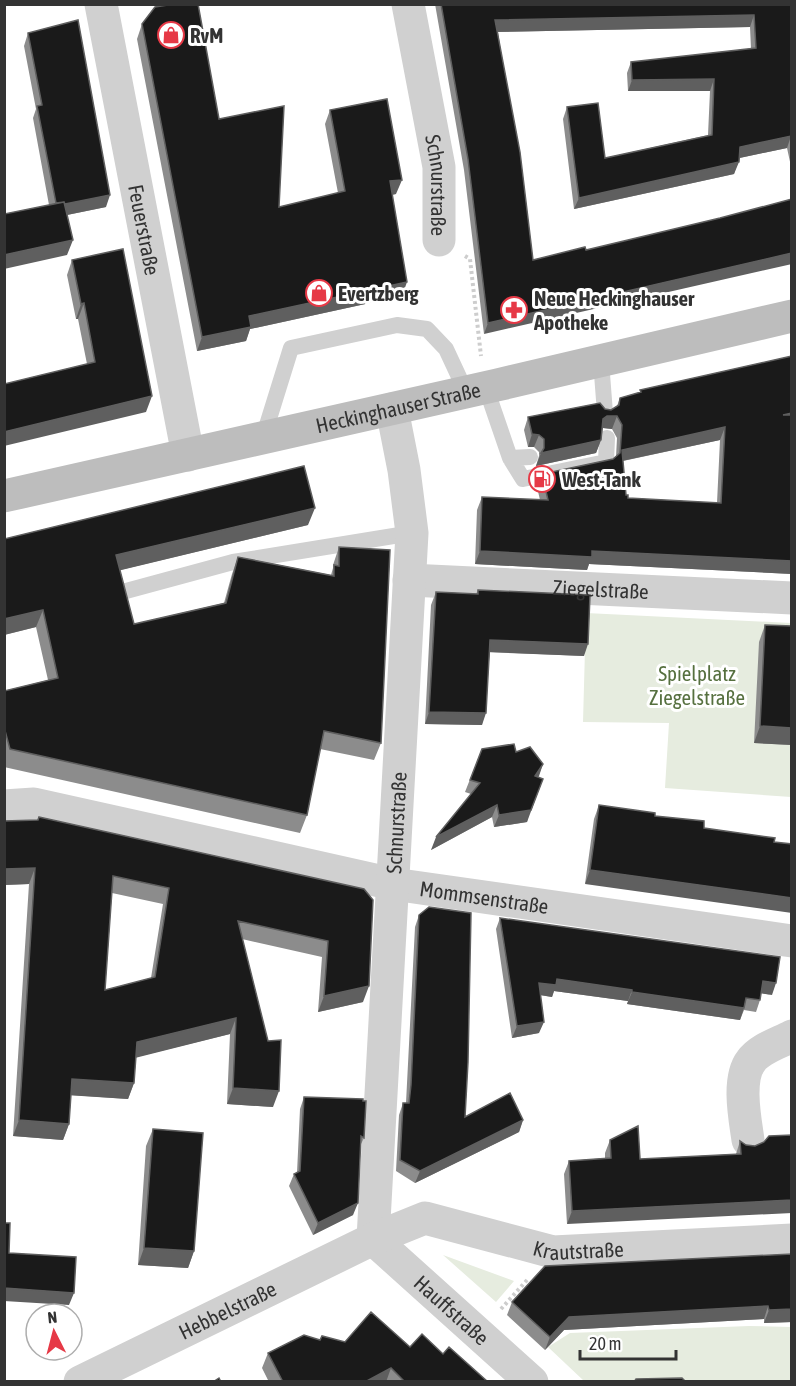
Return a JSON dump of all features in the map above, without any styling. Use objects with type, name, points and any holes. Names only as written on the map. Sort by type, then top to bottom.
[{"type":"main road","name":"Heckinghauser Straße","points":[[4,496],[792,316]]},
{"type":"street","name":"Feuerstraße","points":[[101,4],[188,455]]},
{"type":"street","name":"Schnurstraße","points":[[408,4],[439,167],[439,240]]},
{"type":"street","name":"Schnurstraße","points":[[374,1239],[412,533],[404,470],[392,409]]},
{"type":"street","name":"Ziegelstraße","points":[[409,580],[792,598]]},
{"type":"street","name":"Mommsenstraße","points":[[4,806],[34,804],[393,884],[792,941]]},
{"type":"street","points":[[748,1140],[743,1095],[745,1075],[751,1060],[764,1050],[792,1036]]},
{"type":"street","name":"Krautstraße","points":[[374,1239],[425,1218],[553,1252],[792,1240]]},
{"type":"street","name":"Hauffstraße","points":[[374,1239],[532,1382]]},
{"type":"street","name":"Hebbelstraße","points":[[80,1382],[374,1239]]},
{"type":"lane","points":[[262,438],[291,348],[397,325],[427,329],[446,349],[476,390],[523,479],[606,462],[607,438]]},
{"type":"lane","points":[[601,361],[605,413]]},
{"type":"lane","points":[[510,458],[530,457]]},
{"type":"lane","points":[[126,591],[233,562],[412,533]]},
{"type":"path","name":"Schnurstraße","points":[[439,240],[470,259],[476,390]]},
{"type":"path","points":[[479,1333],[553,1252]]},
{"type":"green space","name":"Spielplatz Ziegelstraße","points":[[586,613],[791,623],[791,797],[665,788],[669,723],[583,722]]},
{"type":"green space","points":[[443,1255],[514,1281],[496,1302]]},
{"type":"green space","points":[[749,1326],[791,1327],[791,1381],[584,1381],[548,1347],[570,1333]]},
{"type":"building","points":[[198,4],[219,119],[284,106],[279,207],[345,191],[330,110],[387,99],[402,180],[390,181],[407,282],[249,316],[251,327],[202,337],[142,24],[155,7]]},
{"type":"building","points":[[441,4],[792,4],[792,138],[791,136],[740,147],[739,162],[579,198],[567,107],[598,103],[605,158],[712,135],[714,79],[632,80],[631,62],[756,48],[754,15],[495,20],[520,152],[533,260],[585,247],[586,250],[792,199],[792,253],[488,323],[468,159]]},
{"type":"building","points":[[78,20],[110,195],[65,204],[64,202],[56,203],[37,106],[42,105],[28,33]]},
{"type":"building","points":[[64,202],[73,240],[4,255],[4,214]]},
{"type":"building","points":[[123,249],[152,396],[4,432],[4,384],[95,362],[84,303],[81,304],[72,260]]},
{"type":"building","points":[[792,356],[792,413],[783,415],[792,415],[792,561],[592,551],[592,557],[480,551],[482,497],[548,500],[542,474],[613,459],[620,453],[622,425],[617,416],[607,416],[603,419],[601,440],[541,453],[544,448],[544,439],[532,434],[528,417],[600,403],[605,409],[611,410],[619,405],[620,398],[641,392],[640,390]],"holes":[[[725,427],[721,503],[628,498],[622,450]]]},
{"type":"building","points":[[304,466],[315,508],[116,555],[134,624],[226,603],[238,557],[334,576],[334,565],[339,566],[339,547],[390,550],[381,743],[324,731],[307,815],[10,749],[4,727],[4,691],[58,678],[43,610],[4,619],[4,539]]},
{"type":"building","points":[[478,590],[590,595],[588,644],[490,640],[486,713],[429,712],[436,592],[478,594]]},
{"type":"building","points":[[765,625],[792,626],[792,728],[760,726]]},
{"type":"building","points":[[514,744],[516,752],[530,747],[543,764],[535,776],[543,779],[531,810],[499,815],[497,805],[436,837],[480,783],[470,780],[482,749]]},
{"type":"building","points":[[599,805],[655,813],[655,816],[704,821],[704,828],[775,838],[774,842],[792,844],[792,898],[590,870]]},
{"type":"building","points":[[39,817],[364,889],[373,900],[369,986],[324,996],[328,941],[238,921],[268,1041],[281,1040],[279,1091],[233,1088],[236,1018],[137,1042],[134,1083],[72,1079],[69,1124],[19,1120],[35,868],[4,869],[4,821],[38,820]],"holes":[[[113,876],[169,888],[155,977],[105,990]]]},
{"type":"building","points":[[429,907],[471,913],[465,1117],[510,1093],[523,1120],[420,1171],[400,1160],[403,1103],[409,1103],[411,1085],[419,915]]},
{"type":"building","points":[[500,918],[780,957],[776,983],[763,981],[760,1000],[746,998],[744,1008],[557,979],[556,985],[539,983],[544,1022],[517,1026]]},
{"type":"building","points":[[304,1097],[363,1099],[366,1101],[364,1138],[361,1136],[358,1203],[318,1223],[294,1174],[300,1171]]},
{"type":"building","points":[[638,1126],[640,1159],[741,1154],[740,1141],[746,1145],[755,1146],[764,1142],[769,1136],[792,1135],[792,1200],[572,1211],[569,1161],[611,1158],[610,1140]]},
{"type":"building","points":[[153,1129],[203,1133],[194,1251],[144,1248]]},
{"type":"building","points":[[4,1223],[10,1223],[9,1253],[76,1257],[74,1293],[4,1288]]},
{"type":"building","points":[[792,1254],[792,1309],[769,1310],[768,1306],[569,1317],[550,1337],[512,1302],[545,1266]]},
{"type":"building","points":[[371,1312],[410,1347],[422,1334],[443,1354],[449,1347],[488,1382],[405,1382],[391,1368],[365,1382],[283,1382],[268,1353],[304,1335],[320,1340],[322,1336],[345,1342]]},
{"type":"building","points":[[682,1378],[686,1382],[634,1382],[636,1379]]},
{"type":"place","name":"RvM","points":[[171,35]]},
{"type":"place","name":"Evertzberg","points":[[319,293]]},
{"type":"place","name":"Neue Heckinghauser Apotheke","points":[[514,310]]},
{"type":"place","name":"West-Tank","points":[[542,479]]}]
